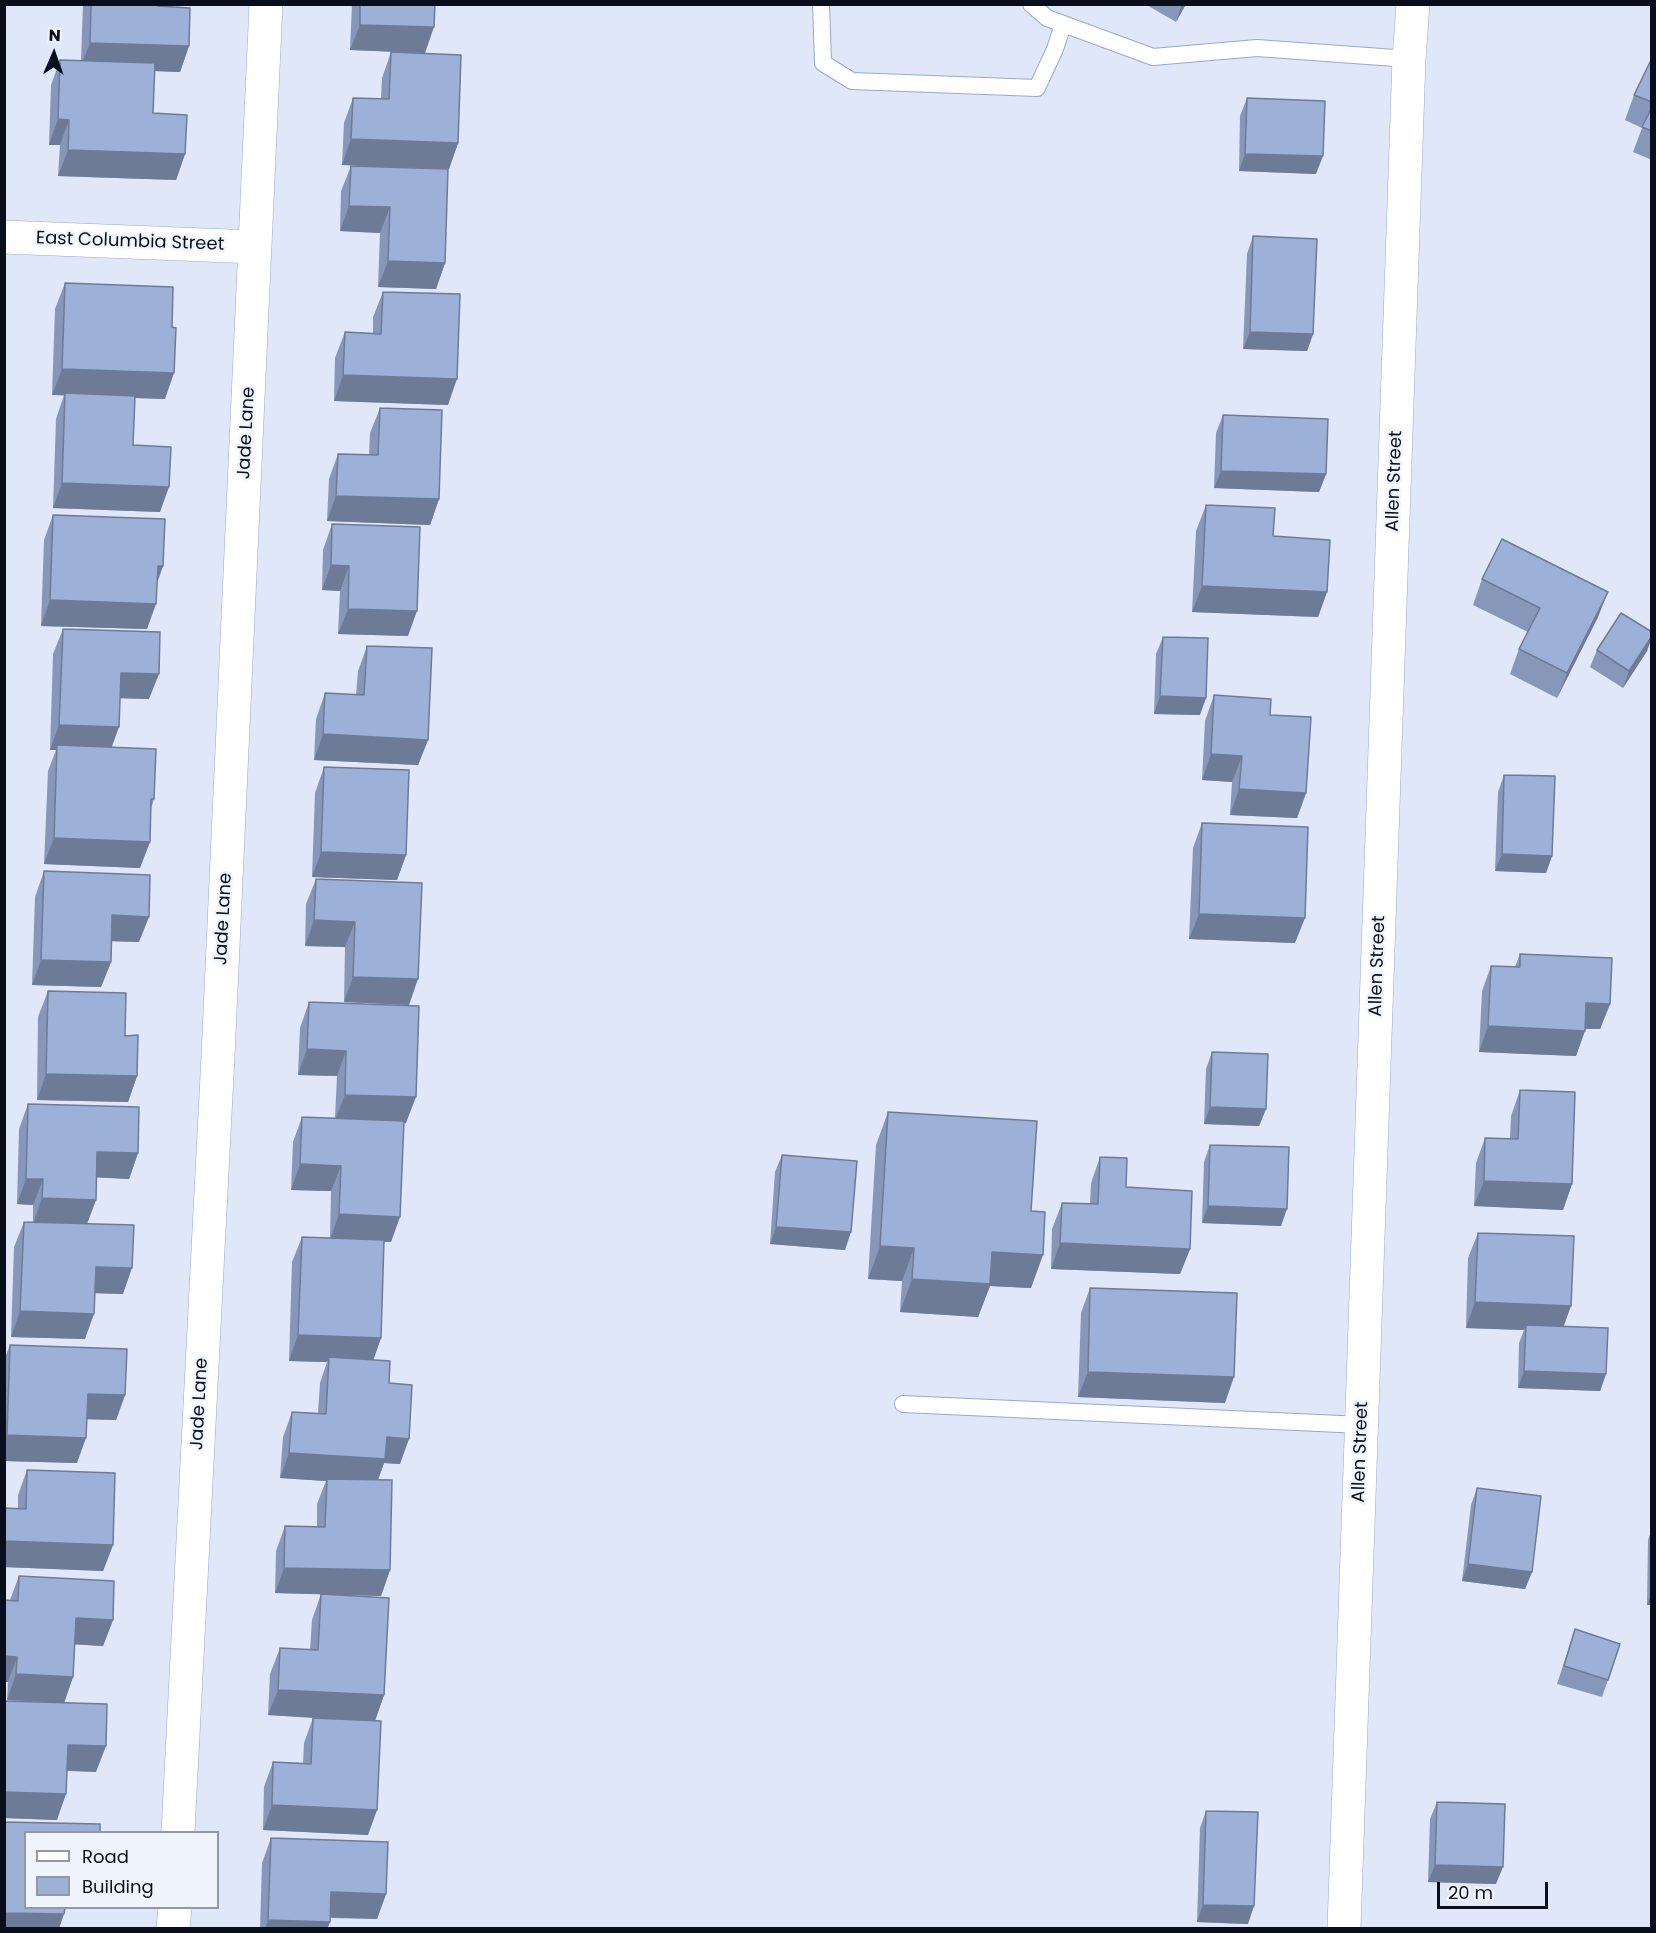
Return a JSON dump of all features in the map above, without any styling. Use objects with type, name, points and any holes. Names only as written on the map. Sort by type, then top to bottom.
[{"type":"street","name":"Jade Lane","points":[[178,1831],[219,1032],[266,4]]},
{"type":"street","name":"Allen Street","points":[[1344,1929],[1409,59],[1413,4]]},
{"type":"street","name":"East Columbia Street","points":[[4,237],[255,247]]},
{"type":"street","points":[[174,1929],[175,1909]]},
{"type":"lane","points":[[821,4],[823,63],[852,81],[1037,88],[1063,25]]},
{"type":"lane","points":[[1031,4],[1047,18],[1063,25],[1153,57],[1257,48],[1409,59]]},
{"type":"lane","points":[[903,1404],[1362,1425]]},
{"type":"building","points":[[91,4],[158,4],[158,6],[190,8],[189,46],[90,43]]},
{"type":"building","points":[[360,4],[435,4],[434,27],[360,25]]},
{"type":"building","points":[[391,52],[461,55],[458,143],[351,139],[353,98],[389,99]]},
{"type":"building","points":[[1652,58],[1652,102],[1634,95]]},
{"type":"building","points":[[60,60],[155,63],[153,113],[187,115],[185,154],[68,150],[69,120],[58,119]]},
{"type":"building","points":[[1247,98],[1325,101],[1323,156],[1245,154]]},
{"type":"building","points":[[1652,107],[1652,131],[1642,127]]},
{"type":"building","points":[[351,166],[448,169],[445,263],[388,261],[390,207],[349,206]]},
{"type":"building","points":[[1253,236],[1317,239],[1313,334],[1250,332]]},
{"type":"building","points":[[65,283],[173,287],[172,327],[176,328],[174,373],[62,369]]},
{"type":"building","points":[[383,292],[460,294],[457,379],[343,375],[345,332],[381,334]]},
{"type":"building","points":[[65,393],[135,396],[133,445],[171,447],[169,487],[62,483]]},
{"type":"building","points":[[380,408],[442,410],[439,499],[336,496],[338,454],[378,455]]},
{"type":"building","points":[[1223,415],[1328,419],[1326,474],[1221,471]]},
{"type":"building","points":[[1206,505],[1275,508],[1273,536],[1330,540],[1327,592],[1202,586]]},
{"type":"building","points":[[53,515],[165,519],[163,566],[158,566],[156,604],[50,600]]},
{"type":"building","points":[[332,524],[420,527],[417,611],[348,609],[349,566],[331,565]]},
{"type":"building","points":[[1502,539],[1608,592],[1567,673],[1519,649],[1540,608],[1482,579]]},
{"type":"building","points":[[1621,613],[1652,632],[1652,636],[1629,671],[1597,650]]},
{"type":"building","points":[[63,629],[160,632],[159,674],[121,673],[119,727],[59,725]]},
{"type":"building","points":[[1163,637],[1208,638],[1206,698],[1160,696]]},
{"type":"building","points":[[367,646],[432,648],[428,740],[323,734],[325,693],[364,695]]},
{"type":"building","points":[[1214,695],[1271,699],[1270,715],[1311,717],[1306,793],[1239,789],[1242,756],[1211,754]]},
{"type":"building","points":[[57,745],[156,749],[150,842],[54,838]]},
{"type":"building","points":[[324,767],[409,770],[406,855],[321,852]]},
{"type":"building","points":[[1504,775],[1555,776],[1552,856],[1502,854]]},
{"type":"building","points":[[1202,823],[1308,827],[1305,918],[1199,914]]},
{"type":"building","points":[[44,871],[150,875],[149,917],[112,915],[111,962],[41,960]]},
{"type":"building","points":[[316,879],[422,883],[418,979],[353,977],[355,922],[314,920]]},
{"type":"building","points":[[1520,954],[1612,958],[1610,1004],[1586,1003],[1585,1031],[1488,1026],[1491,966],[1520,967]]},
{"type":"building","points":[[48,991],[126,993],[125,1036],[138,1035],[137,1076],[46,1074]]},
{"type":"building","points":[[309,1002],[419,1006],[416,1097],[345,1095],[346,1051],[307,1049]]},
{"type":"building","points":[[1212,1052],[1268,1054],[1266,1109],[1210,1107]]},
{"type":"building","points":[[1520,1090],[1575,1092],[1572,1184],[1484,1181],[1485,1138],[1518,1139]]},
{"type":"building","points":[[28,1104],[139,1107],[138,1153],[97,1152],[96,1200],[42,1198],[43,1179],[26,1179]]},
{"type":"building","points":[[888,1112],[1037,1121],[1031,1211],[1045,1212],[1043,1255],[992,1252],[990,1284],[912,1279],[914,1248],[880,1246]]},
{"type":"building","points":[[302,1117],[404,1121],[400,1217],[339,1214],[341,1166],[300,1164]]},
{"type":"building","points":[[1210,1145],[1289,1147],[1287,1209],[1208,1206]]},
{"type":"building","points":[[782,1155],[857,1161],[851,1232],[776,1227]]},
{"type":"building","points":[[1100,1157],[1127,1158],[1126,1187],[1192,1191],[1190,1249],[1060,1243],[1062,1203],[1098,1204]]},
{"type":"building","points":[[24,1222],[134,1225],[132,1268],[96,1267],[94,1314],[20,1311]]},
{"type":"building","points":[[1478,1233],[1574,1236],[1571,1306],[1475,1302]]},
{"type":"building","points":[[302,1237],[384,1240],[381,1338],[298,1335]]},
{"type":"building","points":[[1090,1288],[1237,1293],[1234,1377],[1088,1372]]},
{"type":"building","points":[[1526,1325],[1608,1328],[1606,1374],[1524,1371]]},
{"type":"building","points":[[10,1345],[127,1349],[125,1395],[88,1394],[86,1438],[7,1435]]},
{"type":"building","points":[[329,1357],[390,1361],[389,1383],[412,1385],[409,1439],[387,1437],[385,1459],[289,1453],[292,1412],[326,1414]]},
{"type":"building","points":[[27,1470],[115,1473],[113,1545],[4,1541],[4,1508],[26,1509]]},
{"type":"building","points":[[327,1479],[392,1480],[390,1570],[284,1568],[285,1526],[325,1527]]},
{"type":"building","points":[[1477,1488],[1541,1496],[1532,1572],[1468,1564]]},
{"type":"building","points":[[19,1576],[114,1581],[113,1620],[76,1618],[73,1677],[16,1674],[17,1657],[4,1656],[4,1600],[18,1601]]},
{"type":"building","points":[[321,1594],[389,1598],[384,1695],[278,1690],[280,1648],[318,1650]]},
{"type":"building","points":[[1575,1629],[1620,1644],[1608,1680],[1564,1666]]},
{"type":"building","points":[[4,1701],[107,1704],[106,1746],[68,1745],[66,1794],[4,1792]]},
{"type":"building","points":[[313,1718],[381,1721],[377,1810],[272,1805],[273,1762],[311,1764]]},
{"type":"building","points":[[1437,1802],[1505,1804],[1503,1867],[1435,1865]]},
{"type":"building","points":[[1206,1811],[1258,1812],[1254,1906],[1203,1905]]},
{"type":"building","points":[[4,1822],[100,1824],[100,1831],[24,1831],[24,1909],[65,1909],[64,1914],[4,1913]]},
{"type":"building","points":[[271,1838],[388,1842],[386,1894],[331,1892],[330,1922],[268,1920]]}]
